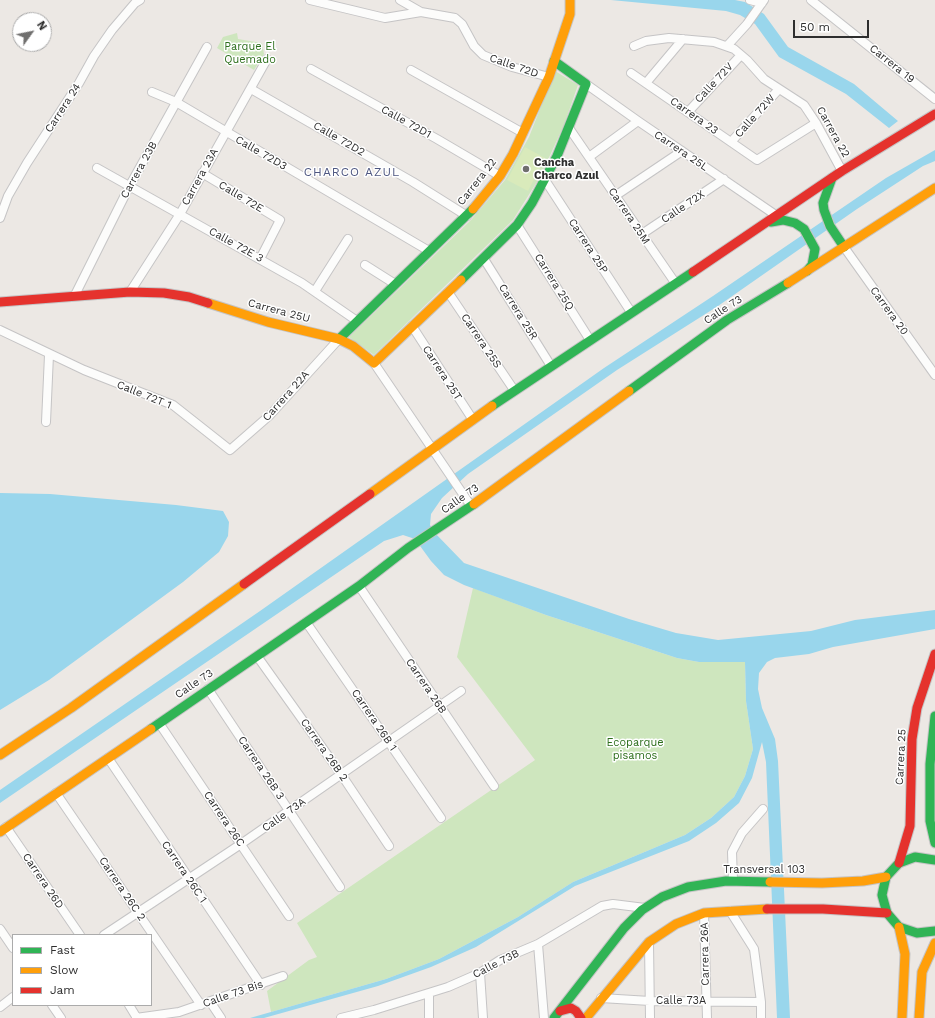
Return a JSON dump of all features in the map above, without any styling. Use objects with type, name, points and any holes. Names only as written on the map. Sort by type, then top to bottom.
[{"type":"main road","name":"Carrera 22","points":[[339,339],[467,216],[500,176],[523,133],[549,77],[570,14],[570,0]]},
{"type":"main road","points":[[374,363],[484,259],[517,225],[545,180],[569,128],[586,84],[554,60]]},
{"type":"main road","points":[[0,755],[71,708],[514,390],[768,222],[780,218],[842,171],[935,114]]},
{"type":"main road","points":[[832,178],[823,203],[824,210],[834,233],[844,247]]},
{"type":"main road","name":"Calle 73","points":[[3,830],[359,586],[408,548],[446,524],[727,320],[805,273],[893,214],[935,188]]},
{"type":"main road","points":[[780,218],[795,223],[804,229],[815,249],[812,265],[805,273]]},
{"type":"main road","name":"Carrera 25U","points":[[0,302],[130,292],[164,293],[190,297],[268,322],[339,339],[353,346],[374,363]]},
{"type":"main road","name":"Carrera 25","points":[[886,877],[898,863],[910,826],[912,739],[917,708],[925,680],[935,654]]},
{"type":"main road","points":[[935,716],[933,722],[930,764],[930,821],[935,843]]},
{"type":"main road","points":[[898,863],[915,857],[928,857],[935,860]]},
{"type":"main road","points":[[886,877],[882,895],[887,913],[899,927],[905,954],[902,1018]]},
{"type":"main road","name":"Transversal 103","points":[[557,1014],[624,928],[645,908],[662,897],[688,887],[733,881],[822,883],[863,881],[886,877]]},
{"type":"main road","points":[[586,1018],[593,1013],[601,998],[649,942],[676,924],[704,913],[768,909],[823,909],[887,913]]},
{"type":"main road","points":[[899,927],[917,934],[935,931]]},
{"type":"main road","points":[[919,1018],[922,972],[935,943]]},
{"type":"main road","points":[[557,1014],[572,1008],[581,1018]]},
{"type":"street","name":"Calle 72D","points":[[310,0],[385,18],[420,12],[455,18],[462,24],[474,46],[483,55],[512,67],[549,77]]},
{"type":"street","points":[[400,0],[420,12]]},
{"type":"street","points":[[727,46],[747,24],[762,3],[750,0]]},
{"type":"street","name":"Carrera 19","points":[[811,0],[935,99]]},
{"type":"street","name":"Carrera 24","points":[[0,218],[8,196],[27,163],[79,83],[94,56],[112,30],[137,1]]},
{"type":"street","name":"Carrera 22","points":[[634,46],[657,39],[683,39],[714,42],[727,46],[740,55],[764,79],[804,105],[816,123],[842,171]]},
{"type":"street","points":[[646,83],[683,39]]},
{"type":"street","name":"Carrera 23B","points":[[75,296],[129,187],[207,47]]},
{"type":"street","name":"Calle 72V","points":[[688,112],[740,55]]},
{"type":"street","name":"Carrera 23A","points":[[130,292],[180,214],[267,59]]},
{"type":"street","name":"Calle 72D1","points":[[310,69],[437,139],[500,176]]},
{"type":"street","points":[[411,70],[523,133]]},
{"type":"street","name":"Carrera 23","points":[[631,73],[757,160],[816,123]]},
{"type":"street","name":"Carrera 25L","points":[[586,84],[780,218]]},
{"type":"street","name":"Calle 72D2","points":[[251,89],[413,182],[467,216]]},
{"type":"street","name":"Calle 72W","points":[[731,142],[779,89]]},
{"type":"street","name":"Calle 72D3","points":[[152,92],[176,102],[429,251]]},
{"type":"street","points":[[589,157],[638,121]]},
{"type":"street","name":"Carrera 25M","points":[[569,128],[676,284]]},
{"type":"street","points":[[615,196],[682,151]]},
{"type":"street","name":"Calle 72E 3","points":[[97,168],[315,291],[357,321]]},
{"type":"street","name":"Calle 72E","points":[[202,174],[280,220],[260,259]]},
{"type":"street","name":"Calle 72X","points":[[642,234],[724,179]]},
{"type":"street","name":"Carrera 25P","points":[[545,180],[631,312]]},
{"type":"street","name":"Carrera 25Q","points":[[517,225],[590,340]]},
{"type":"street","points":[[315,291],[348,239]]},
{"type":"street","name":"Carrera 20","points":[[844,247],[935,375]]},
{"type":"street","name":"Carrera 25R","points":[[484,259],[551,366]]},
{"type":"street","points":[[365,265],[395,284]]},
{"type":"street","name":"Carrera 25S","points":[[448,292],[514,390]]},
{"type":"street","name":"Carrera 25T","points":[[412,326],[473,420]]},
{"type":"street","name":"Calle 72T 1","points":[[0,330],[10,337],[49,355],[173,405],[230,450]]},
{"type":"street","name":"Carrera 22A","points":[[230,450],[270,415],[339,339]]},
{"type":"street","points":[[46,422],[49,355]]},
{"type":"street","name":"Carrera 25U","points":[[374,363],[471,506]]},
{"type":"street","name":"Carrera 26B","points":[[359,586],[494,786]]},
{"type":"street","name":"Carrera 26B 1","points":[[306,622],[441,818]]},
{"type":"street","name":"Carrera 26B 2","points":[[257,656],[341,774],[389,846]]},
{"type":"street","name":"Carrera 26B 3","points":[[208,689],[340,887]]},
{"type":"street","name":"Calle 73A","points":[[106,934],[290,811],[461,691]]},
{"type":"street","name":"Carrera 26C","points":[[159,723],[289,916]]},
{"type":"street","name":"Carrera 26C 1","points":[[108,758],[261,985]]},
{"type":"street","name":"Carrera 26C 2","points":[[56,793],[201,1005]]},
{"type":"street","points":[[733,881],[732,852],[742,833],[763,809]]},
{"type":"street","name":"Carrera 26D","points":[[3,830],[79,934]]},
{"type":"street","name":"Calle 73B","points":[[341,1018],[374,1014],[480,973],[500,960],[538,944],[602,906],[613,904],[645,908]]},
{"type":"street","points":[[730,911],[754,949],[761,1002],[761,1018]]},
{"type":"street","name":"Carrera 26A","points":[[704,913],[706,1018]]},
{"type":"street","points":[[0,929],[12,947]]},
{"type":"street","points":[[649,942],[650,1018]]},
{"type":"street","points":[[538,944],[544,1018]]},
{"type":"street","points":[[480,973],[484,1018]]},
{"type":"street","name":"Calle 73 Bis","points":[[137,1018],[179,1012],[211,1003],[283,976]]},
{"type":"street","points":[[429,994],[429,1018]]},
{"type":"street","points":[[0,1007],[12,998]]},
{"type":"street","name":"Calle 73A","points":[[601,998],[650,1001],[761,1002]]},
{"type":"street","points":[[211,1003],[221,1018]]},
{"type":"street","points":[[53,1006],[60,1018]]},
{"type":"street","points":[[130,1006],[137,1018]]},
{"type":"green space","name":"Parque El Quemado","points":[[237,33],[238,39],[262,43],[264,54],[254,70],[217,48],[223,37]]},
{"type":"green space","points":[[555,71],[578,85],[564,125],[540,177],[513,220],[374,355],[349,337],[471,220],[505,180],[529,137]]},
{"type":"green space","name":"Cancha Charco Azul","points":[[525,147],[545,158],[528,191],[507,180]]},
{"type":"green space","name":"Ecoparque pisamos","points":[[473,588],[546,615],[677,658],[699,662],[745,662],[746,701],[753,749],[745,776],[734,797],[711,818],[685,835],[573,882],[518,917],[439,959],[386,979],[271,1012],[267,991],[309,960],[317,957],[297,923],[535,760],[457,657]]},
{"type":"water","points":[[611,0],[735,0],[745,2],[764,14],[788,47],[854,84],[898,121],[889,128],[846,94],[779,57],[755,24],[740,15],[726,11]]},
{"type":"water","points":[[935,150],[935,161],[923,166],[857,209],[718,306],[617,370],[468,474],[442,498],[431,514],[430,525],[434,532],[464,563],[629,619],[676,633],[718,640],[811,631],[855,620],[935,610],[935,629],[833,647],[809,654],[775,658],[767,662],[759,673],[758,689],[762,708],[775,739],[778,761],[790,1018],[777,1018],[766,762],[762,742],[752,778],[739,803],[716,823],[689,841],[575,886],[476,947],[431,967],[378,986],[264,1018],[250,1018],[386,979],[439,959],[518,917],[573,882],[685,835],[711,818],[734,797],[745,776],[753,749],[746,701],[745,662],[699,662],[677,658],[546,615],[464,585],[444,575],[431,561],[415,539],[403,535],[384,541],[0,803],[0,790],[260,611],[604,368],[886,178]]},
{"type":"water","points":[[0,493],[50,494],[176,505],[223,511],[229,522],[228,536],[219,552],[183,582],[49,680],[0,710]]},
{"type":"traffic: fast","points":[[461,280],[517,225],[532,203],[557,156],[586,84],[554,61]]},
{"type":"traffic: fast","points":[[832,178],[823,203],[824,210],[830,226],[844,247]]},
{"type":"traffic: fast","points":[[339,339],[473,209]]},
{"type":"traffic: fast","points":[[771,222],[783,220],[795,223],[804,229],[815,249],[812,265],[807,271]]},
{"type":"traffic: fast","points":[[492,406],[693,272]]},
{"type":"traffic: fast","points":[[629,391],[727,320],[788,283]]},
{"type":"traffic: fast","points":[[151,729],[359,586],[408,548],[474,504]]},
{"type":"traffic: fast","points":[[935,716],[930,764],[930,821],[935,843]]},
{"type":"traffic: fast","points":[[935,860],[915,857],[899,863],[886,877],[882,895],[887,913],[899,927],[917,933],[935,931]]},
{"type":"traffic: fast","points":[[554,1018],[624,928],[642,910],[662,897],[688,887],[726,881],[770,882]]},
{"type":"traffic: slow","points":[[473,209],[500,176],[513,154],[549,77],[570,14],[570,0]]},
{"type":"traffic: slow","points":[[788,283],[935,188]]},
{"type":"traffic: slow","points":[[208,303],[268,322],[339,339],[353,346],[374,363],[461,280]]},
{"type":"traffic: slow","points":[[474,504],[629,391]]},
{"type":"traffic: slow","points":[[370,494],[492,406]]},
{"type":"traffic: slow","points":[[0,755],[71,708],[244,584]]},
{"type":"traffic: slow","points":[[0,832],[151,729]]},
{"type":"traffic: slow","points":[[770,882],[822,883],[863,881],[886,877]]},
{"type":"traffic: slow","points":[[586,1018],[649,942],[676,924],[704,913],[767,909]]},
{"type":"traffic: slow","points":[[899,927],[905,954],[902,1018]]},
{"type":"traffic: slow","points":[[919,1018],[922,972],[935,943]]},
{"type":"traffic: jam","points":[[693,272],[842,171],[935,114]]},
{"type":"traffic: jam","points":[[0,302],[130,292],[164,293],[189,297],[208,303]]},
{"type":"traffic: jam","points":[[244,584],[370,494]]},
{"type":"traffic: jam","points":[[899,863],[910,826],[912,739],[917,708],[935,654]]},
{"type":"traffic: jam","points":[[767,909],[823,909],[887,913]]},
{"type":"traffic: jam","points":[[560,1011],[571,1008],[576,1011],[581,1018]]},
{"type":"place","name":"Cancha Charco Azul","points":[[526,169]]},
{"type":"district","name":"CHARCO AZUL","points":[[352,172]]}]
